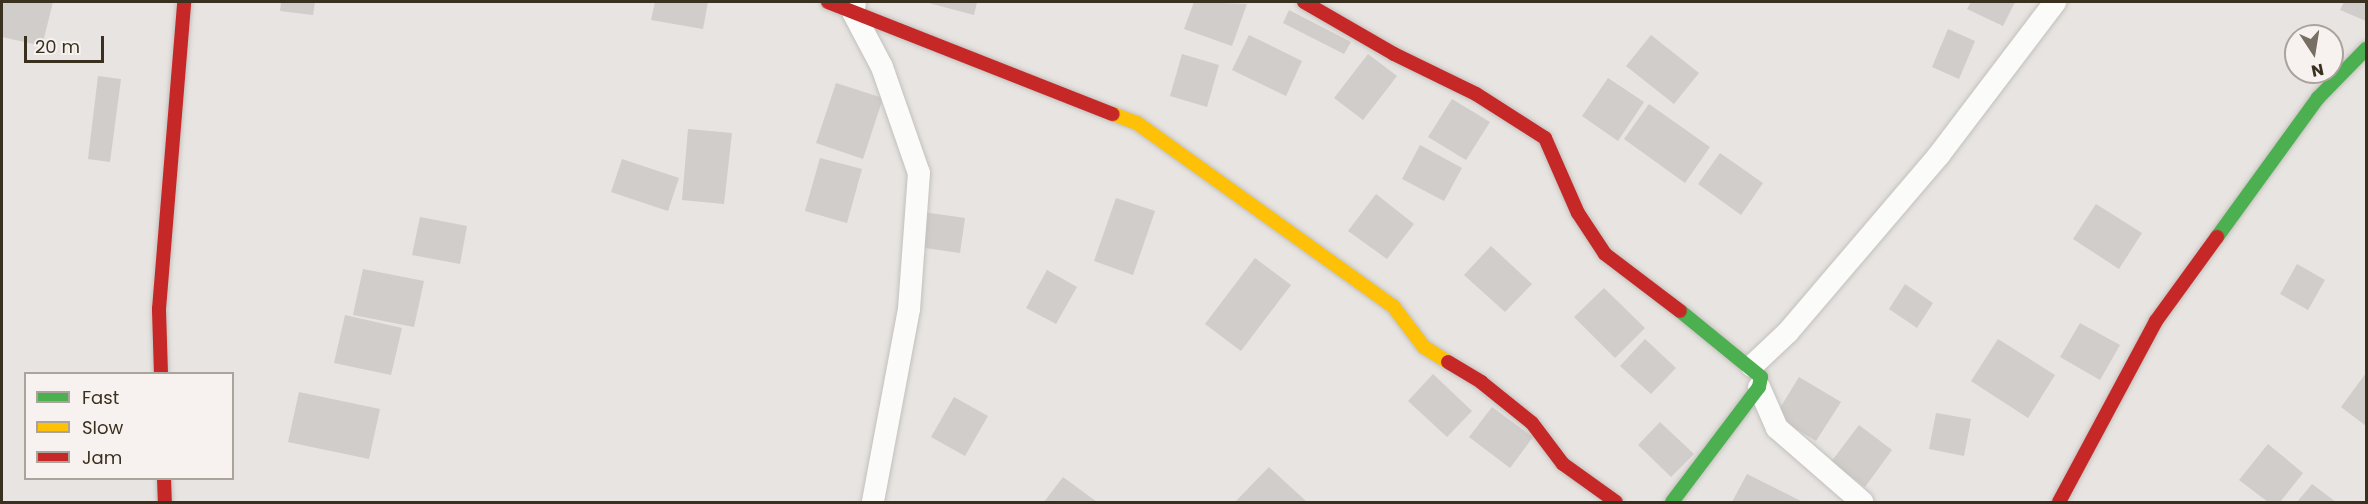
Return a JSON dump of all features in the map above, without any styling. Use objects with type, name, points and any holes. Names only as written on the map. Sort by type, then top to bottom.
[{"type":"street","points":[[161,372],[159,309],[184,2]]},
{"type":"street","points":[[828,2],[854,7],[1137,123],[1394,306],[1424,347],[1481,382],[1532,423],[1563,464],[1616,502]]},
{"type":"street","points":[[1304,2],[1394,54],[1476,94],[1545,138],[1578,213],[1605,254],[1756,377],[1777,428],[1862,502]]},
{"type":"street","points":[[1672,502],[1788,332],[1939,155],[2055,2]]},
{"type":"street","points":[[854,7],[882,67],[919,173],[909,309],[873,502]]},
{"type":"street","points":[[2059,502],[2156,321],[2318,98],[2367,49]]},
{"type":"street","points":[[164,480],[165,502]]},
{"type":"building","points":[[2,2],[53,2],[42,46],[2,37]]},
{"type":"building","points":[[281,2],[315,2],[313,15],[280,11]]},
{"type":"building","points":[[655,2],[708,2],[703,29],[651,20]]},
{"type":"building","points":[[925,2],[977,2],[974,15]]},
{"type":"building","points":[[1194,2],[1247,4],[1232,46],[1184,29]]},
{"type":"building","points":[[1971,2],[2015,2],[2003,26],[1967,9]]},
{"type":"building","points":[[2344,2],[2366,2],[2366,21],[2340,10]]},
{"type":"building","points":[[1289,10],[1351,42],[1344,54],[1283,23]]},
{"type":"building","points":[[1948,29],[1975,41],[1959,79],[1932,67]]},
{"type":"building","points":[[1249,35],[1302,61],[1286,96],[1232,70]]},
{"type":"building","points":[[1651,35],[1699,73],[1674,104],[1626,66]]},
{"type":"building","points":[[1182,54],[1219,65],[1207,107],[1170,96]]},
{"type":"building","points":[[1368,54],[1397,76],[1363,120],[1334,98]]},
{"type":"building","points":[[98,76],[121,79],[110,162],[88,159]]},
{"type":"building","points":[[1608,78],[1644,102],[1618,141],[1582,116]]},
{"type":"building","points":[[836,83],[883,98],[863,159],[816,143]]},
{"type":"building","points":[[1452,99],[1490,122],[1466,160],[1428,137]]},
{"type":"building","points":[[1649,104],[1710,147],[1685,183],[1624,139]]},
{"type":"building","points":[[688,129],[732,133],[724,204],[682,200]]},
{"type":"building","points":[[1420,145],[1462,168],[1444,201],[1402,179]]},
{"type":"building","points":[[1720,153],[1763,183],[1741,215],[1698,184]]},
{"type":"building","points":[[820,158],[862,169],[847,223],[805,211]]},
{"type":"building","points":[[622,159],[679,178],[668,211],[611,192]]},
{"type":"building","points":[[1376,194],[1414,224],[1387,259],[1348,231]]},
{"type":"building","points":[[1116,198],[1155,211],[1133,275],[1094,261]]},
{"type":"building","points":[[2096,204],[2142,233],[2119,269],[2073,239]]},
{"type":"building","points":[[923,212],[965,218],[960,253],[918,247]]},
{"type":"building","points":[[420,217],[467,226],[460,264],[412,255]]},
{"type":"building","points":[[1491,246],[1532,284],[1505,312],[1464,275]]},
{"type":"building","points":[[1255,258],[1291,285],[1241,351],[1205,324]]},
{"type":"building","points":[[2297,264],[2325,280],[2308,310],[2280,294]]},
{"type":"building","points":[[363,269],[424,281],[414,327],[353,315]]},
{"type":"building","points":[[1047,270],[1077,287],[1056,324],[1026,308]]},
{"type":"building","points":[[1905,284],[1933,303],[1917,328],[1889,309]]},
{"type":"building","points":[[1604,288],[1645,328],[1615,358],[1574,317]]},
{"type":"building","points":[[345,315],[402,328],[391,375],[334,363]]},
{"type":"building","points":[[2080,323],[2120,345],[2100,380],[2060,357]]},
{"type":"building","points":[[1645,339],[1676,368],[1651,394],[1620,366]]},
{"type":"building","points":[[1998,339],[2055,375],[2028,418],[1971,381]]},
{"type":"building","points":[[2366,373],[2366,426],[2341,407]]},
{"type":"building","points":[[1433,374],[1472,411],[1447,437],[1408,401]]},
{"type":"building","points":[[1799,377],[1841,402],[1816,441],[1775,416]]},
{"type":"building","points":[[299,392],[380,409],[369,459],[288,442]]},
{"type":"building","points":[[954,397],[988,416],[965,456],[931,437]]},
{"type":"building","points":[[1492,407],[1533,437],[1510,468],[1469,437]]},
{"type":"building","points":[[1936,413],[1971,419],[1964,456],[1929,449]]},
{"type":"building","points":[[1660,422],[1694,454],[1671,477],[1638,445]]},
{"type":"building","points":[[1859,425],[1892,450],[1865,487],[1831,462]]},
{"type":"building","points":[[2268,444],[2303,473],[2280,502],[2268,502],[2239,480]]},
{"type":"building","points":[[1269,467],[1307,502],[1235,502]]},
{"type":"building","points":[[1747,474],[1803,502],[1732,502]]},
{"type":"building","points":[[1063,477],[1097,502],[1044,502]]},
{"type":"building","points":[[2312,484],[2336,502],[2297,502]]},
{"type":"traffic: fast","points":[[2217,237],[2318,98],[2366,49]]},
{"type":"traffic: fast","points":[[1672,502],[1759,387],[1761,377],[1680,311]]},
{"type":"traffic: slow","points":[[1113,114],[1137,123],[1393,306],[1424,347],[1448,362]]},
{"type":"traffic: jam","points":[[161,372],[159,309],[184,2]]},
{"type":"traffic: jam","points":[[828,2],[1113,114]]},
{"type":"traffic: jam","points":[[1304,2],[1394,54],[1476,94],[1545,138],[1578,213],[1605,254],[1680,311]]},
{"type":"traffic: jam","points":[[2059,502],[2156,321],[2217,237]]},
{"type":"traffic: jam","points":[[1448,362],[1481,382],[1532,423],[1563,464],[1616,502]]},
{"type":"traffic: jam","points":[[164,480],[165,502]]}]
